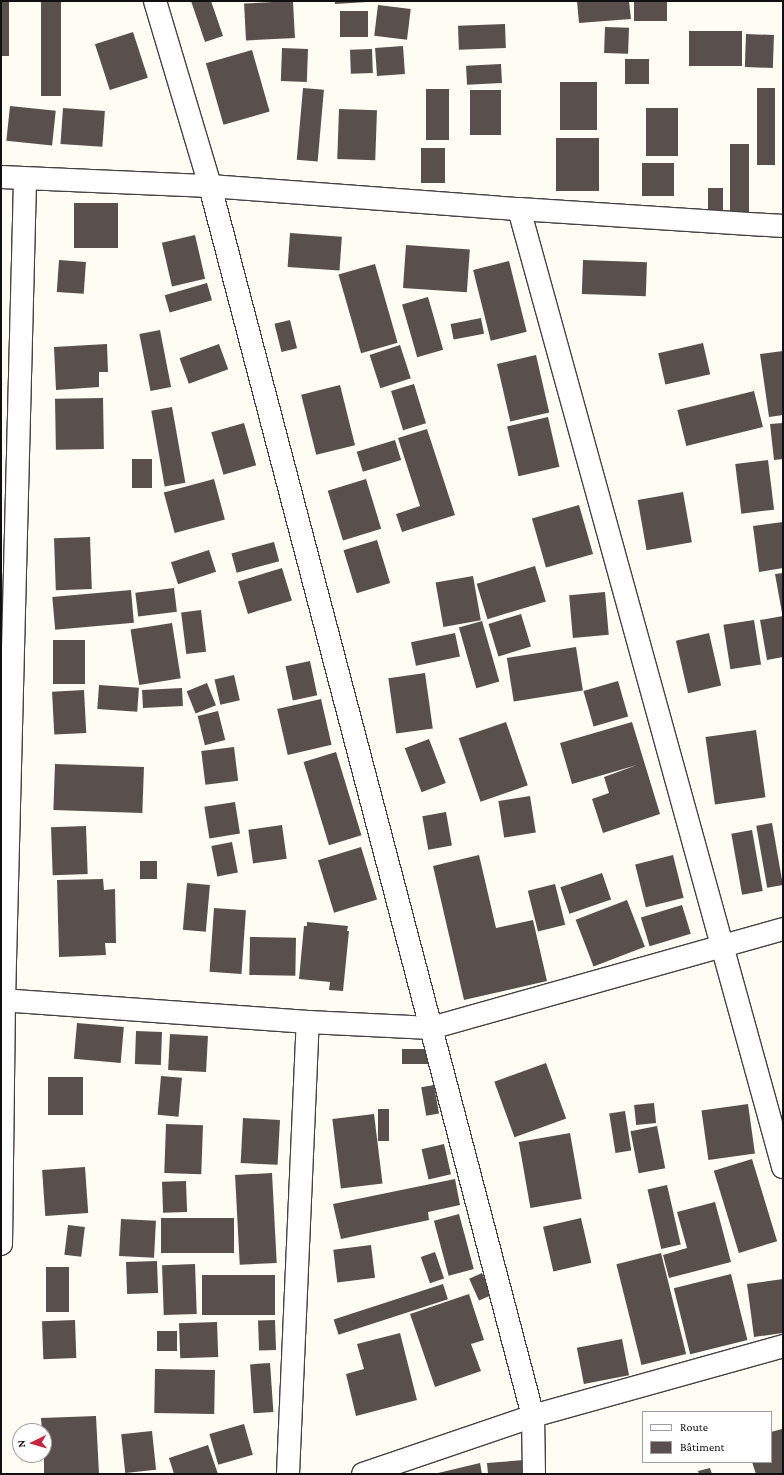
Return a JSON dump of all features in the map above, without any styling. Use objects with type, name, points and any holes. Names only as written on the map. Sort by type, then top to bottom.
[{"type":"street","points":[[155,1],[210,186],[533,1416],[534,1474]]},
{"type":"street","points":[[1,177],[210,186],[519,210],[783,226]]},
{"type":"street","points":[[1,1244],[2,1000],[25,179]]},
{"type":"street","points":[[519,210],[783,1167]]},
{"type":"street","points":[[2,1000],[308,1022],[431,1028],[783,930]]},
{"type":"street","points":[[288,1474],[308,1022]]},
{"type":"street","points":[[363,1474],[533,1416],[783,1346]]},
{"type":"building","points":[[41,1],[61,1],[61,96],[41,96]]},
{"type":"building","points":[[191,1],[211,1],[223,36],[205,42]]},
{"type":"building","points":[[293,1],[295,38],[246,41],[244,4]]},
{"type":"building","points":[[335,1],[367,1],[367,2],[335,4]]},
{"type":"building","points":[[577,1],[629,1],[631,19],[579,23]]},
{"type":"building","points":[[634,1],[667,1],[667,21],[634,21]]},
{"type":"building","points":[[1,2],[9,2],[9,56],[1,56]]},
{"type":"building","points":[[378,5],[411,9],[407,40],[374,36]]},
{"type":"building","points":[[340,11],[368,11],[368,37],[340,37]]},
{"type":"building","points":[[505,24],[506,48],[459,50],[458,26]]},
{"type":"building","points":[[605,27],[629,28],[628,54],[604,53]]},
{"type":"building","points":[[689,31],[742,31],[742,66],[689,66]]},
{"type":"building","points":[[133,32],[148,78],[110,90],[95,44]]},
{"type":"building","points":[[746,34],[774,35],[773,68],[745,67]]},
{"type":"building","points":[[403,46],[405,74],[377,76],[375,48]]},
{"type":"building","points":[[282,48],[308,49],[307,82],[281,81]]},
{"type":"building","points":[[372,49],[373,73],[351,74],[350,50]]},
{"type":"building","points":[[252,50],[270,112],[224,125],[206,63]]},
{"type":"building","points":[[625,59],[649,59],[649,84],[625,84]]},
{"type":"building","points":[[501,64],[502,83],[467,85],[466,66]]},
{"type":"building","points":[[560,82],[597,82],[597,130],[560,130]]},
{"type":"building","points":[[303,88],[324,90],[318,162],[297,160]]},
{"type":"building","points":[[757,88],[775,88],[775,165],[757,165]]},
{"type":"building","points":[[426,89],[449,89],[449,140],[426,140]]},
{"type":"building","points":[[470,90],[501,90],[501,135],[470,135]]},
{"type":"building","points":[[10,106],[56,111],[52,146],[6,141]]},
{"type":"building","points":[[63,108],[105,111],[102,147],[60,144]]},
{"type":"building","points":[[646,108],[678,108],[678,156],[646,156]]},
{"type":"building","points":[[339,109],[377,110],[375,160],[337,159]]},
{"type":"building","points":[[556,138],[599,138],[599,191],[556,191]]},
{"type":"building","points":[[730,144],[749,144],[749,213],[730,213]]},
{"type":"building","points":[[421,148],[445,148],[445,183],[421,183]]},
{"type":"building","points":[[642,163],[674,163],[674,196],[642,196]]},
{"type":"building","points":[[708,188],[723,188],[723,212],[708,212]]},
{"type":"building","points":[[74,203],[118,203],[118,248],[74,248]]},
{"type":"building","points":[[290,233],[342,237],[340,271],[288,267]]},
{"type":"building","points":[[195,235],[205,279],[172,286],[162,243]]},
{"type":"building","points":[[406,245],[470,249],[467,292],[403,288]]},
{"type":"building","points":[[59,260],[86,262],[84,294],[57,292]]},
{"type":"building","points":[[583,260],[647,262],[646,296],[582,294]]},
{"type":"building","points":[[509,261],[527,332],[491,341],[473,270]]},
{"type":"building","points":[[375,264],[398,343],[361,353],[338,274]]},
{"type":"building","points":[[207,283],[212,300],[170,312],[165,295]]},
{"type":"building","points":[[428,297],[443,350],[417,357],[402,304]]},
{"type":"building","points":[[481,318],[484,334],[454,340],[451,324]]},
{"type":"building","points":[[290,320],[297,348],[281,352],[274,324]]},
{"type":"building","points":[[160,330],[171,387],[150,391],[139,334]]},
{"type":"building","points":[[703,343],[710,374],[665,385],[658,353]]},
{"type":"building","points":[[107,344],[108,372],[99,372],[99,387],[56,390],[54,347]]},
{"type":"building","points":[[219,344],[228,369],[189,384],[180,358]]},
{"type":"building","points":[[400,345],[411,378],[380,388],[370,355]]},
{"type":"building","points":[[783,351],[783,415],[769,417],[760,354]]},
{"type":"building","points":[[536,355],[549,412],[510,421],[497,364]]},
{"type":"building","points":[[414,384],[426,423],[403,430],[391,391]]},
{"type":"building","points":[[340,385],[355,445],[316,455],[301,395]]},
{"type":"building","points":[[754,391],[763,427],[686,446],[677,410]]},
{"type":"building","points":[[103,398],[104,449],[56,450],[55,399]]},
{"type":"building","points":[[172,407],[185,483],[165,486],[151,411]]},
{"type":"building","points":[[548,417],[559,467],[519,476],[507,426]]},
{"type":"building","points":[[244,423],[256,465],[223,475],[211,432]]},
{"type":"building","points":[[783,423],[783,459],[774,460],[770,424]]},
{"type":"building","points":[[427,429],[455,515],[402,532],[396,514],[420,506],[398,438]]},
{"type":"building","points":[[395,440],[401,460],[363,472],[357,452]]},
{"type":"building","points":[[132,459],[152,459],[152,488],[132,488]]},
{"type":"building","points":[[768,460],[774,510],[741,514],[735,464]]},
{"type":"building","points":[[214,479],[225,520],[175,533],[164,492]]},
{"type":"building","points":[[366,479],[381,529],[343,540],[328,491]]},
{"type":"building","points":[[683,492],[692,542],[647,550],[638,500]]},
{"type":"building","points":[[579,505],[593,554],[546,568],[532,519]]},
{"type":"building","points":[[783,522],[783,568],[759,572],[753,526]]},
{"type":"building","points":[[90,537],[92,589],[56,590],[54,538]]},
{"type":"building","points":[[377,540],[390,583],[357,593],[344,550]]},
{"type":"building","points":[[274,542],[279,561],[237,573],[231,553]]},
{"type":"building","points":[[209,550],[216,572],[178,584],[171,562]]},
{"type":"building","points":[[535,566],[546,601],[487,619],[477,584]]},
{"type":"building","points":[[282,568],[292,601],[248,614],[238,581]]},
{"type":"building","points":[[783,573],[783,613],[782,613],[775,574]]},
{"type":"building","points":[[473,576],[481,620],[443,627],[436,583]]},
{"type":"building","points":[[174,588],[177,612],[138,617],[135,593]]},
{"type":"building","points":[[131,590],[134,623],[55,630],[52,597]]},
{"type":"building","points":[[605,592],[609,635],[573,638],[569,595]]},
{"type":"building","points":[[201,610],[206,652],[186,654],[181,612]]},
{"type":"building","points":[[521,614],[531,647],[498,656],[488,624]]},
{"type":"building","points":[[783,616],[783,657],[767,660],[760,620]]},
{"type":"building","points":[[754,620],[761,664],[730,669],[723,625]]},
{"type":"building","points":[[482,621],[499,682],[476,688],[459,628]]},
{"type":"building","points":[[172,623],[181,678],[139,685],[131,630]]},
{"type":"building","points":[[455,633],[460,656],[416,666],[411,642]]},
{"type":"building","points":[[709,633],[721,686],[688,693],[676,641]]},
{"type":"building","points":[[53,640],[85,640],[85,684],[53,684]]},
{"type":"building","points":[[576,647],[583,690],[514,701],[507,658]]},
{"type":"building","points":[[310,661],[317,695],[293,700],[286,666]]},
{"type":"building","points":[[425,673],[433,728],[396,734],[388,678]]},
{"type":"building","points":[[234,675],[240,700],[220,705],[215,679]]},
{"type":"building","points":[[618,681],[628,717],[594,726],[583,691]]},
{"type":"building","points":[[207,683],[216,705],[196,713],[187,691]]},
{"type":"building","points":[[99,685],[139,688],[137,712],[97,709]]},
{"type":"building","points":[[182,688],[183,706],[143,708],[142,690]]},
{"type":"building","points":[[84,690],[86,733],[54,735],[52,692]]},
{"type":"building","points":[[321,699],[332,745],[288,755],[277,709]]},
{"type":"building","points":[[218,711],[225,740],[205,745],[198,716]]},
{"type":"building","points":[[506,722],[528,785],[481,802],[459,738]]},
{"type":"building","points":[[632,722],[660,814],[603,833],[592,799],[609,793],[604,777],[637,765],[572,784],[560,743]]},
{"type":"building","points":[[756,730],[765,797],[715,804],[705,737]]},
{"type":"building","points":[[429,739],[446,783],[422,792],[405,748]]},
{"type":"building","points":[[234,747],[238,781],[205,785],[201,751]]},
{"type":"building","points":[[336,752],[361,835],[329,845],[303,762]]},
{"type":"building","points":[[55,764],[144,767],[142,813],[53,810]]},
{"type":"building","points":[[530,796],[536,833],[504,838],[498,801]]},
{"type":"building","points":[[235,802],[240,834],[209,838],[204,807]]},
{"type":"building","points":[[446,812],[452,845],[428,850],[422,816]]},
{"type":"building","points":[[772,823],[783,885],[767,888],[756,826]]},
{"type":"building","points":[[282,825],[287,859],[253,863],[248,830]]},
{"type":"building","points":[[86,826],[88,874],[53,875],[51,827]]},
{"type":"building","points":[[752,830],[763,891],[742,895],[731,834]]},
{"type":"building","points":[[232,842],[238,872],[217,876],[211,846]]},
{"type":"building","points":[[361,847],[377,900],[334,913],[318,860]]},
{"type":"building","points":[[479,855],[496,928],[533,920],[547,981],[464,1000],[433,866]]},
{"type":"building","points":[[673,855],[684,898],[646,907],[635,864]]},
{"type":"building","points":[[140,861],[157,861],[157,879],[140,879]]},
{"type":"building","points":[[602,873],[611,899],[570,914],[560,887]]},
{"type":"building","points":[[103,879],[104,890],[115,889],[116,943],[105,943],[106,955],[59,957],[57,880]]},
{"type":"building","points":[[187,883],[210,885],[206,932],[183,930]]},
{"type":"building","points":[[555,884],[565,925],[538,932],[528,891]]},
{"type":"building","points":[[627,900],[645,947],[594,966],[576,920]]},
{"type":"building","points":[[682,905],[691,934],[650,946],[641,918]]},
{"type":"building","points":[[214,908],[246,910],[241,974],[210,972]]},
{"type":"building","points":[[307,922],[348,926],[347,931],[349,931],[343,991],[329,990],[330,982],[299,979],[304,926],[307,926]]},
{"type":"building","points":[[250,937],[296,938],[295,976],[249,975]]},
{"type":"building","points":[[77,1023],[124,1027],[121,1063],[74,1059]]},
{"type":"building","points":[[136,1031],[162,1032],[161,1065],[135,1064]]},
{"type":"building","points":[[170,1034],[208,1036],[206,1072],[168,1070]]},
{"type":"building","points":[[402,1049],[431,1049],[431,1064],[402,1064]]},
{"type":"building","points":[[546,1063],[566,1118],[514,1137],[494,1082]]},
{"type":"building","points":[[161,1076],[182,1078],[179,1117],[158,1115]]},
{"type":"building","points":[[48,1077],[83,1077],[83,1115],[48,1115]]},
{"type":"building","points":[[434,1085],[439,1114],[426,1116],[421,1087]]},
{"type":"building","points":[[654,1103],[656,1123],[636,1125],[634,1105]]},
{"type":"building","points":[[748,1104],[755,1154],[708,1160],[701,1111]]},
{"type":"building","points":[[378,1109],[389,1109],[389,1141],[378,1141]]},
{"type":"building","points":[[625,1111],[631,1151],[615,1153],[609,1114]]},
{"type":"building","points":[[374,1114],[383,1183],[341,1189],[332,1119]]},
{"type":"building","points":[[243,1118],[280,1120],[278,1165],[241,1163]]},
{"type":"building","points":[[166,1124],[203,1125],[201,1174],[164,1173]]},
{"type":"building","points":[[657,1126],[665,1168],[639,1173],[630,1131]]},
{"type":"building","points":[[570,1133],[582,1199],[530,1208],[519,1142]]},
{"type":"building","points":[[444,1144],[451,1174],[429,1179],[422,1149]]},
{"type":"building","points":[[752,1159],[777,1241],[739,1253],[714,1171]]},
{"type":"building","points":[[85,1167],[88,1213],[45,1216],[42,1170]]},
{"type":"building","points":[[272,1173],[277,1263],[240,1265],[235,1175]]},
{"type":"building","points":[[455,1179],[460,1205],[428,1212],[429,1220],[341,1239],[333,1204]]},
{"type":"building","points":[[186,1181],[187,1212],[163,1213],[162,1182]]},
{"type":"building","points":[[667,1185],[681,1244],[661,1249],[648,1189]]},
{"type":"building","points":[[715,1202],[731,1262],[669,1278],[663,1255],[687,1248],[677,1212]]},
{"type":"building","points":[[459,1214],[474,1269],[449,1276],[434,1221]]},
{"type":"building","points":[[161,1218],[234,1218],[234,1253],[161,1253]]},
{"type":"building","points":[[581,1218],[591,1263],[553,1272],[543,1227]]},
{"type":"building","points":[[121,1219],[156,1221],[154,1258],[119,1256]]},
{"type":"building","points":[[68,1225],[85,1227],[81,1257],[64,1255]]},
{"type":"building","points":[[371,1245],[375,1278],[337,1282],[333,1250]]},
{"type":"building","points":[[435,1252],[444,1278],[430,1283],[421,1257]]},
{"type":"building","points":[[661,1253],[686,1354],[642,1365],[616,1264]]},
{"type":"building","points":[[157,1261],[158,1293],[127,1294],[126,1262]]},
{"type":"building","points":[[195,1264],[197,1314],[164,1315],[162,1265]]},
{"type":"building","points":[[46,1267],[69,1267],[69,1312],[46,1312]]},
{"type":"building","points":[[482,1273],[492,1295],[479,1301],[469,1279]]},
{"type":"building","points":[[731,1274],[747,1340],[690,1354],[674,1288]]},
{"type":"building","points":[[202,1275],[275,1275],[275,1315],[202,1315]]},
{"type":"building","points":[[783,1279],[783,1333],[754,1337],[747,1284]]},
{"type":"building","points":[[443,1284],[448,1299],[339,1335],[334,1320]]},
{"type":"building","points":[[469,1294],[484,1340],[471,1344],[481,1371],[435,1387],[410,1314]]},
{"type":"building","points":[[75,1320],[76,1358],[43,1359],[42,1321]]},
{"type":"building","points":[[275,1320],[276,1350],[259,1351],[258,1321]]},
{"type":"building","points":[[217,1322],[218,1357],[180,1358],[179,1323]]},
{"type":"building","points":[[157,1331],[177,1331],[177,1351],[157,1351]]},
{"type":"building","points":[[400,1333],[417,1400],[356,1416],[346,1374],[364,1369],[357,1344]]},
{"type":"building","points":[[622,1339],[629,1375],[584,1384],[577,1348]]},
{"type":"building","points":[[270,1363],[273,1412],[253,1413],[250,1364]]},
{"type":"building","points":[[155,1369],[215,1370],[214,1414],[154,1413]]},
{"type":"building","points":[[96,1416],[99,1474],[44,1474],[44,1463],[52,1463],[52,1423],[41,1423],[41,1418]]},
{"type":"building","points":[[244,1424],[253,1455],[218,1465],[209,1434]]},
{"type":"building","points":[[782,1429],[783,1474],[756,1474],[752,1463],[772,1463],[772,1432]]},
{"type":"building","points":[[152,1431],[156,1470],[125,1473],[121,1434]]},
{"type":"building","points":[[208,1445],[218,1474],[174,1474],[169,1458]]},
{"type":"building","points":[[524,1460],[525,1474],[488,1474],[487,1463]]},
{"type":"building","points":[[480,1463],[482,1474],[438,1474],[438,1473]]},
{"type":"building","points":[[710,1468],[712,1474],[699,1474],[698,1471]]}]
